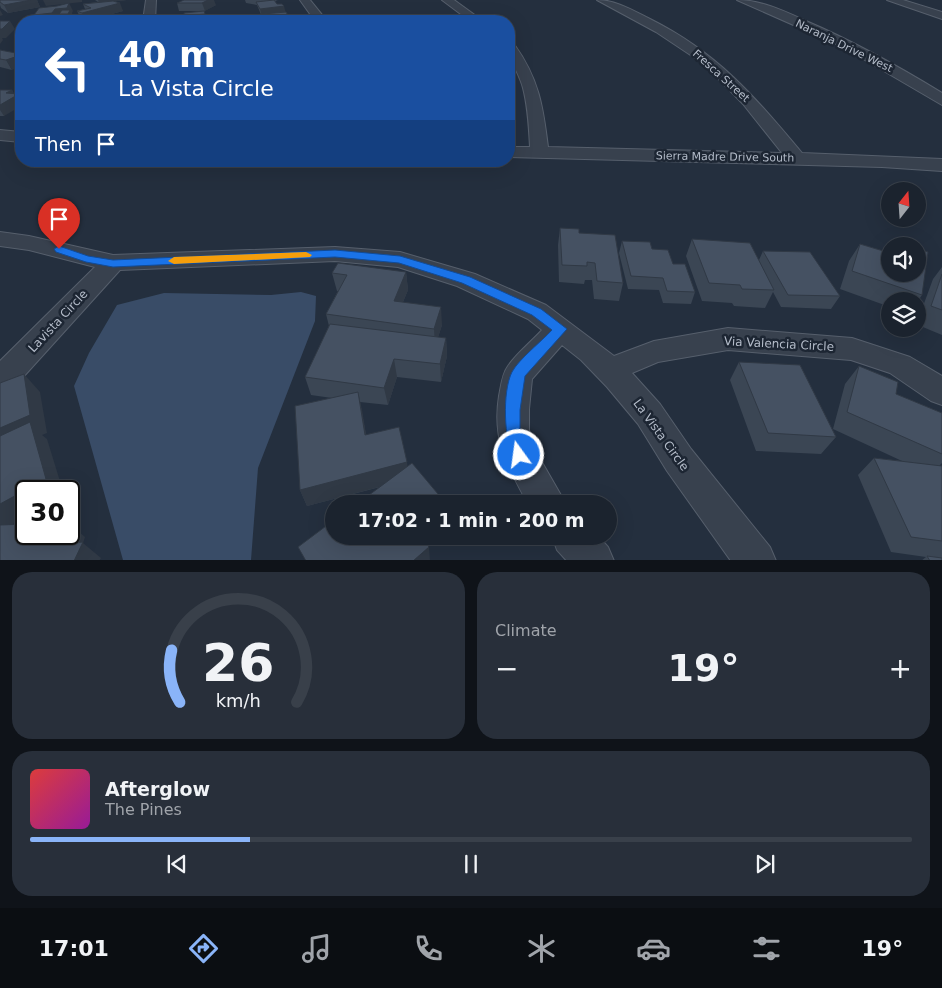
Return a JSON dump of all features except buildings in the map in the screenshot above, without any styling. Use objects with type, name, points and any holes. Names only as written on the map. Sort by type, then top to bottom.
[{"type":"street","points":[[150,15],[151,1],[165,0]]},
{"type":"street","points":[[305,0],[316,15]]},
{"type":"street","points":[[447,0],[468,15]]},
{"type":"street","name":"Fresca Street","points":[[602,0],[651,24],[695,50],[727,77],[752,104],[796,158]]},
{"type":"street","name":"Naranja Drive West","points":[[742,0],[841,42],[893,70],[942,100]]},
{"type":"street","points":[[892,0],[942,16]]},
{"type":"street","points":[[515,55],[521,63],[533,89],[540,153]]},
{"type":"street","points":[[0,135],[15,136]]},
{"type":"street","name":"Sierra Madre Drive South","points":[[515,152],[796,158],[942,165]]},
{"type":"street","name":"La Vista Circle","points":[[0,239],[20,240],[59,249],[86,259],[113,263],[335,254],[400,260],[466,280],[537,312],[610,370],[649,414],[679,460],[756,560]]},
{"type":"street","name":"Lavista Circle","points":[[0,374],[15,367],[113,263]]},
{"type":"street","points":[[543,495],[519,455],[513,430],[513,410],[518,374],[560,329]]},
{"type":"street","name":"Via Valencia Circle","points":[[610,370],[654,352],[728,339],[852,349],[900,366],[942,392]]},
{"type":"street","points":[[580,545],[594,560]]},
{"type":"water","points":[[301,292],[316,296],[315,321],[258,468],[251,560],[123,560],[74,386],[89,353],[117,305],[164,293],[271,295]]},
{"type":"slow traffic","points":[[174,261],[306,255]]},
{"type":"route","points":[[59,249],[86,259],[113,263],[335,254],[400,260],[466,280],[537,312],[560,329],[518,374],[513,410],[513,430],[519,455]]}]
